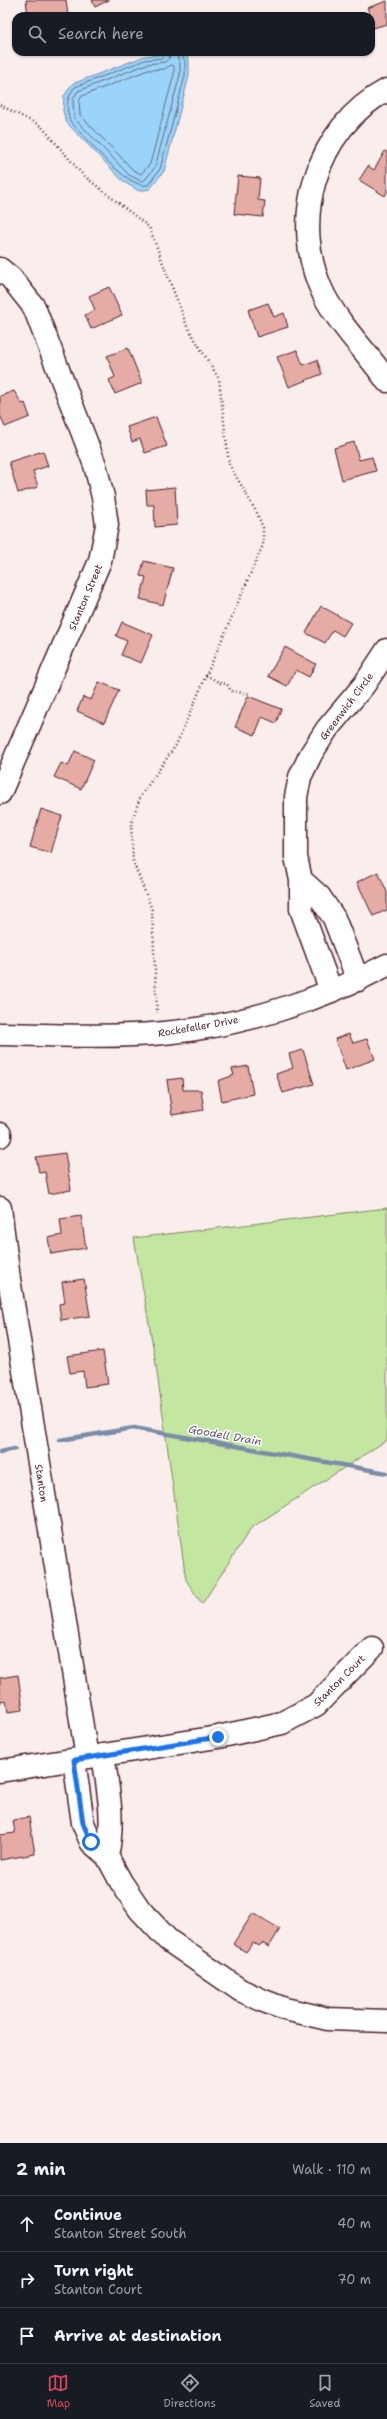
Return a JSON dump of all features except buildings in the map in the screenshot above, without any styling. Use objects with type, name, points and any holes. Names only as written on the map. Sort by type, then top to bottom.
[{"type":"street","points":[[387,90],[359,108],[335,137],[314,183],[308,205],[307,235],[313,263],[324,295],[387,381]]},
{"type":"street","name":"Stanton Street","points":[[0,269],[11,278],[34,307],[96,465],[107,525],[100,561],[0,793]]},
{"type":"street","name":"Greenwich Circle","points":[[331,991],[301,909],[301,880],[296,857],[296,797],[300,777],[327,729],[364,685],[387,650]]},
{"type":"street","points":[[301,880],[319,896],[334,918],[358,980]]},
{"type":"street","name":"Rockefeller Drive","points":[[0,1034],[165,1033],[223,1023],[285,1007],[331,991],[387,966]]},
{"type":"street","name":"Stanton","points":[[0,1208],[4,1279],[88,1757]]},
{"type":"street","name":"Stanton Court","points":[[0,1771],[218,1737],[282,1724],[316,1705],[372,1648]]},
{"type":"street","points":[[88,1757],[83,1823],[91,1842],[107,1856],[120,1882],[154,1928],[182,1951],[240,1990],[285,2009],[328,2019],[387,2021]]},
{"type":"street","points":[[88,1757],[111,1813],[111,1838],[107,1856]]},
{"type":"path","points":[[0,105],[41,126],[83,175],[149,227],[187,326],[219,379],[229,464],[257,513],[263,528],[263,545],[176,745],[140,797],[131,824],[133,861],[152,910],[157,1012]]},
{"type":"path","points":[[206,675],[220,683],[227,684],[231,691],[251,694]]},
{"type":"green space","points":[[387,1208],[387,1440],[251,1528],[202,1604],[186,1580],[155,1358],[134,1238]]},
{"type":"water","points":[[145,56],[186,56],[189,59],[189,76],[164,171],[150,189],[139,191],[124,182],[66,122],[63,111],[64,96],[72,84]]},
{"type":"waterway","name":"Goodell Drain","points":[[60,1440],[134,1428],[387,1473]]},
{"type":"waterway","name":"Goodell Drain","points":[[0,1452],[15,1449]]},
{"type":"route","points":[[91,1842],[83,1823],[74,1760],[218,1737]]}]
